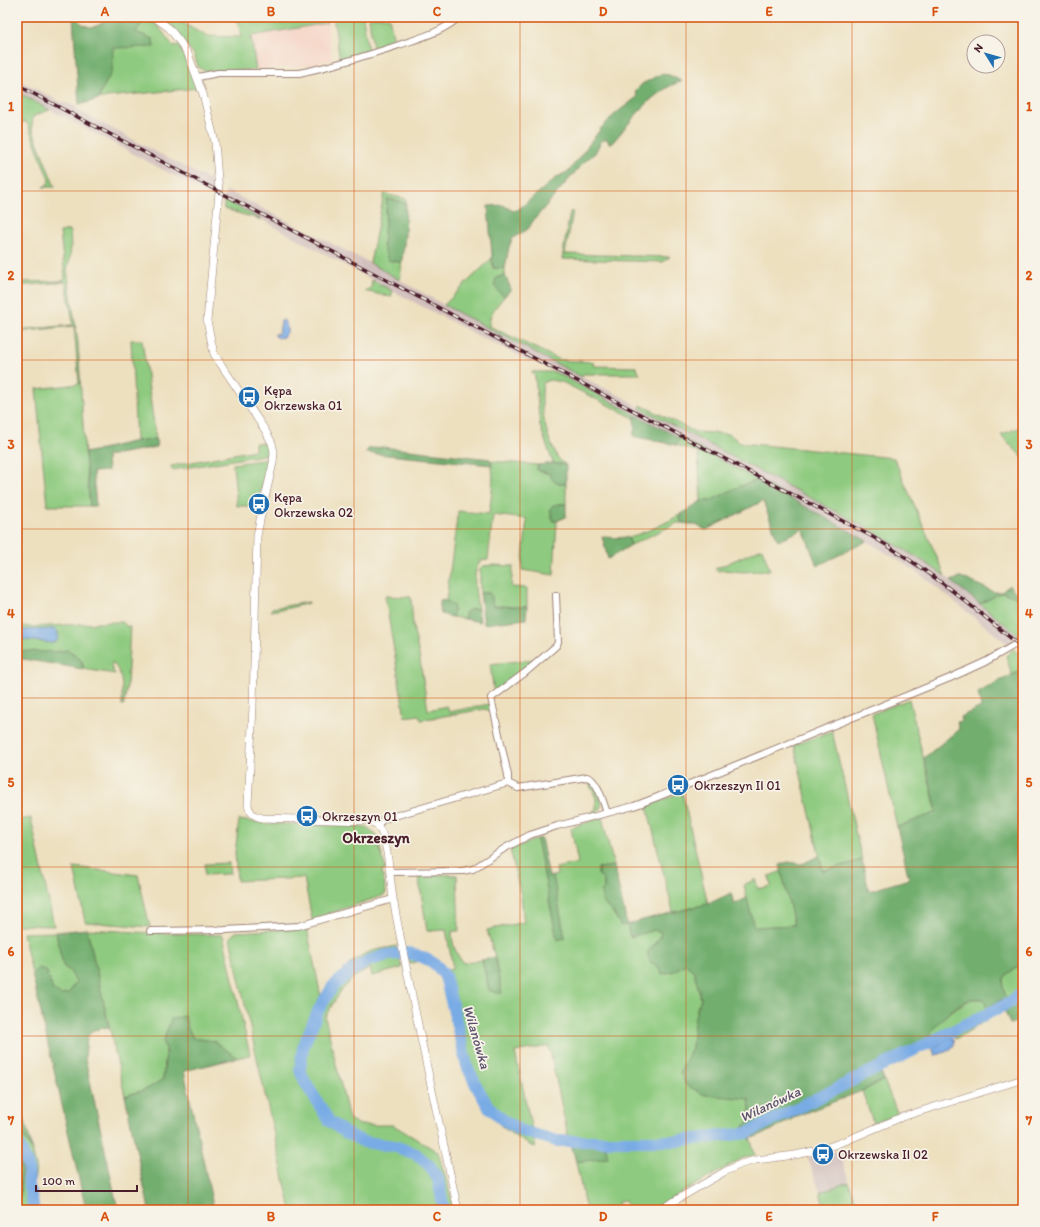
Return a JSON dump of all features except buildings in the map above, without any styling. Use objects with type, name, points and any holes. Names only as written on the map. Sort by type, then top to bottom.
[{"type":"street","points":[[154,17],[169,28],[188,54],[198,77],[215,142],[219,192],[207,321],[214,354],[270,437],[274,452],[257,536],[253,706],[248,805],[250,812],[254,816],[263,818],[369,821],[377,825],[381,831],[390,872],[393,900],[402,949],[458,1210]]},
{"type":"street","points":[[198,77],[218,73],[299,73],[371,54],[415,40],[444,28],[459,17]]},
{"type":"street","points":[[508,783],[508,775],[491,698],[526,672],[556,646],[558,642],[556,595]]},
{"type":"street","points":[[390,872],[466,871],[473,869],[530,835],[557,826],[634,806],[682,788],[942,681],[984,662],[1023,640]]},
{"type":"street","points":[[508,783],[513,787],[518,788],[589,777],[595,783],[607,813]]},
{"type":"street","points":[[377,825],[384,819],[508,783]]},
{"type":"street","points":[[150,931],[225,930],[298,926],[393,900]]},
{"type":"street","points":[[658,1210],[724,1172],[741,1164],[756,1160],[795,1155],[823,1149],[902,1117],[1023,1079]]},
{"type":"shaded area","points":[[327,23],[332,59],[327,61],[325,60],[317,64],[256,70],[251,36]]},
{"type":"shaded area","points":[[17,79],[61,102],[75,106],[77,110],[217,184],[214,197],[17,92]]},
{"type":"shaded area","points":[[226,190],[370,263],[444,305],[627,399],[640,408],[873,531],[945,576],[1021,637],[1009,645],[917,572],[867,541],[758,480],[555,372],[532,360],[531,362],[475,334],[224,199]]},
{"type":"shaded area","points":[[839,1150],[849,1182],[820,1192],[808,1159]]},
{"type":"green space","points":[[73,17],[76,17],[83,24],[91,27],[100,24],[108,17],[146,17],[136,32],[153,39],[154,47],[113,48],[112,72],[101,91],[99,99],[79,105]]},
{"type":"green space","points":[[108,17],[146,17],[159,27],[173,46],[178,45],[191,68],[197,88],[99,99],[101,91],[112,72]]},
{"type":"green space","points":[[162,17],[172,17],[206,36],[241,37],[237,17],[326,17],[327,23],[251,36],[256,70],[205,71],[199,68],[193,53]]},
{"type":"green space","points":[[333,17],[363,17],[368,51],[340,60]]},
{"type":"green space","points":[[389,17],[393,36],[391,44],[373,50],[369,18]]},
{"type":"green space","points":[[661,74],[669,75],[682,81],[661,92],[652,99],[643,107],[612,143],[609,143],[607,139],[601,141],[595,153],[583,163],[533,221],[528,229],[512,239],[505,268],[493,268],[488,206],[503,205],[513,211],[519,209],[557,177],[569,171],[602,127],[615,114],[637,97],[635,91],[642,84]]},
{"type":"green space","points":[[17,92],[50,110],[33,117],[32,128],[55,187],[43,187],[48,184],[49,180],[27,122],[17,122]]},
{"type":"green space","points":[[384,194],[406,199],[406,204],[396,200],[387,199],[383,245],[388,260],[399,262],[402,261],[400,280],[370,263]]},
{"type":"green space","points":[[224,199],[262,220],[224,209]]},
{"type":"green space","points":[[387,199],[396,200],[406,204],[402,261],[399,262],[388,260],[383,245]]},
{"type":"green space","points":[[573,211],[565,254],[670,257],[663,262],[562,259],[570,212]]},
{"type":"green space","points":[[70,230],[71,244],[67,269],[78,342],[85,456],[90,506],[47,506],[36,389],[79,384],[74,326],[17,332],[17,330],[72,325],[73,323],[66,282],[17,286],[17,282],[63,281],[65,278],[60,232]]},
{"type":"green space","points":[[492,258],[493,268],[505,268],[505,275],[496,278],[495,286],[504,297],[490,317],[489,326],[560,360],[593,362],[594,366],[636,367],[640,374],[583,374],[582,377],[444,305]]},
{"type":"green space","points":[[505,275],[511,289],[504,297],[494,286],[496,278]]},
{"type":"green space","points":[[372,280],[393,291],[391,297],[364,291],[371,288]]},
{"type":"green space","points":[[131,340],[142,340],[156,439],[136,441]]},
{"type":"green space","points":[[532,372],[555,372],[638,416],[634,418],[562,382],[549,380],[543,383],[542,402],[544,421],[557,456],[566,465],[553,463],[540,426],[535,377]]},
{"type":"green space","points":[[641,405],[695,432],[729,434],[741,443],[894,458],[945,576],[873,531],[640,408]]},
{"type":"green space","points":[[638,416],[680,438],[676,445],[633,436],[635,427],[634,418]]},
{"type":"green space","points":[[1023,426],[1023,458],[1001,435]]},
{"type":"green space","points":[[680,438],[758,480],[738,487],[710,501],[701,501],[698,452],[676,445]]},
{"type":"green space","points":[[156,439],[157,447],[107,456],[108,471],[93,472],[96,506],[90,506],[85,453],[136,441]]},
{"type":"green space","points":[[255,443],[267,443],[269,445],[269,454],[172,470],[171,466],[255,450]]},
{"type":"green space","points":[[382,447],[490,459],[492,465],[366,453],[368,449]]},
{"type":"green space","points":[[269,459],[257,506],[237,506],[233,464]]},
{"type":"green space","points":[[491,461],[538,465],[537,470],[550,474],[560,484],[566,484],[566,504],[559,504],[553,521],[557,521],[554,575],[522,570],[527,519],[493,515],[488,560],[480,561],[477,566],[475,578],[478,609],[471,609],[465,613],[465,619],[452,617],[454,611],[446,601],[458,511],[489,514],[493,481]]},
{"type":"green space","points":[[553,463],[566,465],[566,484],[560,484],[552,479],[550,474],[537,470],[538,465]]},
{"type":"green space","points":[[758,480],[867,541],[817,566],[803,529],[778,541],[763,501],[706,530],[696,525],[682,523],[680,518],[683,513],[701,501],[710,501],[738,487]]},
{"type":"green space","points":[[566,504],[566,517],[553,521],[550,509],[553,505]]},
{"type":"green space","points":[[683,513],[680,518],[682,523],[677,523],[631,545],[628,537],[663,524]]},
{"type":"green space","points":[[602,536],[615,538],[628,537],[631,545],[608,559]]},
{"type":"green space","points":[[762,548],[770,570],[743,572],[724,570],[717,571],[715,569]]},
{"type":"green space","points":[[483,566],[513,566],[511,587],[527,588],[527,607],[493,606],[492,597],[489,593],[480,593],[480,569]]},
{"type":"green space","points":[[961,577],[994,592],[1002,592],[980,604],[951,581]]},
{"type":"green space","points":[[1009,585],[1015,592],[1023,596],[1023,600],[1002,592]]},
{"type":"green space","points":[[1002,592],[1023,600],[1023,636],[1021,637],[980,604]]},
{"type":"green space","points":[[480,593],[489,593],[492,597],[493,606],[527,607],[526,619],[484,624]]},
{"type":"green space","points":[[385,596],[411,597],[413,626],[428,710],[447,706],[449,712],[489,704],[490,711],[485,709],[421,720],[419,715],[405,717]]},
{"type":"green space","points":[[440,600],[446,601],[453,605],[454,611],[452,617],[441,614]]},
{"type":"green space","points":[[309,602],[289,608],[271,611],[272,608]]},
{"type":"green space","points":[[471,609],[478,609],[480,622],[465,619],[466,612]]},
{"type":"green space","points":[[123,622],[126,626],[130,627],[127,686],[124,705],[122,705],[122,687],[119,672],[112,662],[111,667],[115,674],[83,669],[83,663],[76,655],[68,650],[17,656],[17,625],[32,627]]},
{"type":"green space","points":[[1013,649],[1023,658],[1023,670],[1012,675],[1006,656]]},
{"type":"green space","points":[[68,650],[80,660],[83,669],[17,658],[21,651],[57,652]]},
{"type":"green space","points":[[538,659],[494,693],[490,664]]},
{"type":"green space","points":[[1023,670],[1023,963],[1008,973],[1004,980],[1003,984],[1006,997],[987,1008],[984,999],[965,1001],[952,1010],[934,1028],[926,1040],[815,1097],[747,1129],[742,1129],[749,1121],[749,1099],[705,1095],[686,1085],[680,1072],[692,1048],[694,1022],[697,1008],[701,999],[694,971],[685,964],[674,971],[662,974],[658,966],[650,962],[647,953],[660,937],[661,932],[654,930],[630,937],[627,925],[708,904],[731,893],[734,904],[747,898],[754,927],[794,925],[780,865],[788,862],[802,864],[819,856],[823,871],[862,860],[869,891],[909,879],[897,827],[937,812],[924,758],[959,729],[957,722],[961,721],[960,717],[981,707],[978,693]]},
{"type":"green space","points":[[909,699],[937,813],[897,827],[872,714]]},
{"type":"green space","points":[[832,731],[862,860],[823,871],[794,745]]},
{"type":"green space","points":[[582,780],[589,780],[592,782],[602,803],[600,810],[594,813],[592,812],[596,809],[596,798],[589,783]]},
{"type":"green space","points":[[682,792],[708,904],[673,912],[647,806]]},
{"type":"green space","points":[[602,817],[614,866],[598,868],[598,874],[604,881],[603,902],[614,914],[621,925],[627,925],[630,937],[654,930],[661,931],[660,937],[653,945],[658,966],[662,974],[674,971],[685,964],[694,971],[701,999],[697,1008],[692,1048],[688,1055],[749,1099],[749,1121],[743,1130],[837,1086],[926,1040],[940,1020],[971,999],[985,999],[987,1007],[1006,997],[1003,984],[1006,976],[1023,963],[1023,1000],[1004,1009],[956,1039],[953,1034],[749,1134],[755,1155],[743,1158],[651,1210],[628,1210],[625,1201],[618,1202],[620,1210],[586,1210],[576,1162],[607,1158],[605,1144],[571,1144],[549,1046],[515,1052],[536,1148],[501,1126],[487,1111],[475,1094],[441,980],[434,970],[428,965],[418,961],[410,964],[406,948],[417,951],[433,959],[444,972],[453,968],[446,930],[427,931],[418,874],[457,875],[459,931],[452,931],[454,948],[463,963],[482,960],[489,990],[501,993],[495,957],[487,930],[524,922],[521,896],[510,849],[537,839],[557,939],[565,938],[553,876],[557,875],[556,868],[578,863],[571,828]]},
{"type":"green space","points":[[31,818],[54,926],[17,925],[17,820]]},
{"type":"green space","points":[[239,820],[268,824],[313,824],[367,827],[376,835],[386,870],[382,871],[386,893],[382,896],[331,913],[328,912],[328,916],[312,920],[304,878],[237,881],[235,853]]},
{"type":"green space","points":[[541,838],[549,877],[553,876],[565,938],[557,940],[537,839]]},
{"type":"green space","points":[[229,863],[230,874],[205,875],[205,864]]},
{"type":"green space","points":[[614,866],[627,925],[621,926],[614,914],[603,902],[601,893],[604,888],[604,881],[598,874],[598,868]]},
{"type":"green space","points":[[74,867],[138,875],[150,927],[85,922]]},
{"type":"green space","points":[[782,871],[794,925],[753,927],[744,885],[755,879],[758,889],[771,886],[769,876]]},
{"type":"green space","points":[[307,928],[321,997],[343,970],[356,959],[372,951],[396,946],[402,968],[372,976],[370,968],[353,978],[340,992],[325,1017],[349,1119],[360,1125],[393,1125],[438,1152],[455,1210],[291,1210],[230,938],[236,932]]},
{"type":"green space","points":[[87,929],[223,935],[250,1055],[237,1058],[214,1041],[193,1038],[187,1026],[172,1019],[163,1042],[166,1053],[163,1079],[149,1088],[125,1096]]},
{"type":"green space","points":[[87,929],[109,1027],[93,1030],[87,1037],[85,1058],[118,1210],[86,1210],[32,974],[39,968],[46,970],[53,990],[61,995],[69,993],[76,982],[70,971],[63,966],[56,932]]},
{"type":"green space","points":[[56,932],[63,966],[70,971],[77,982],[69,993],[61,995],[53,990],[39,968],[32,974],[23,933]]},
{"type":"green space","points":[[495,957],[502,993],[496,993],[489,990],[482,960]]},
{"type":"green space","points":[[1023,1000],[1023,1012],[1021,1014],[1023,1020],[1010,1024],[1004,1009]]},
{"type":"green space","points":[[185,1016],[187,1026],[193,1038],[214,1041],[237,1058],[184,1071],[214,1210],[149,1210],[125,1096],[149,1088],[163,1079],[166,1053],[163,1042],[171,1019]]},
{"type":"green space","points":[[880,1071],[884,1080],[862,1091],[799,1115],[772,1130],[750,1139],[749,1134]]},
{"type":"green space","points":[[884,1080],[898,1115],[874,1125],[862,1091]]},
{"type":"green space","points":[[17,1086],[32,1150],[17,1126]]},
{"type":"green space","points":[[17,1126],[32,1150],[36,1166],[34,1185],[40,1210],[17,1210],[17,1199],[22,1169],[17,1157]]},
{"type":"green space","points":[[571,1144],[605,1144],[608,1158],[576,1162]]},
{"type":"green space","points":[[17,1157],[22,1169],[20,1196],[17,1199]]},
{"type":"green space","points":[[849,1182],[858,1210],[825,1210],[820,1192]]},
{"type":"water","points":[[284,320],[287,327],[287,333],[283,337],[279,338],[275,336],[275,334],[279,333],[281,321]]},
{"type":"water","points":[[54,629],[58,632],[58,639],[52,643],[17,639],[17,630]]},
{"type":"water","points":[[952,1037],[954,1041],[953,1047],[946,1052],[935,1055],[932,1048]]},
{"type":"waterway","name":"Wilanówka","points":[[444,1210],[438,1179],[430,1166],[416,1154],[394,1146],[364,1142],[344,1132],[329,1121],[305,1082],[300,1070],[303,1047],[318,1011],[333,986],[351,971],[368,961],[387,955],[409,953],[422,957],[438,967],[445,976],[467,1066],[488,1106],[502,1119],[519,1130],[557,1141],[678,1141],[747,1133],[1009,1003],[1023,992]]},
{"type":"waterway","name":"Wilanówka","points":[[17,1142],[28,1165],[29,1186],[34,1210]]},
{"type":"railway","points":[[17,85],[871,536],[911,561],[968,603],[1023,648]]},
{"type":"place","name":"Kępa Okrzewska 01","points":[[249,397]]},
{"type":"place","name":"Kępa Okrzewska 02","points":[[259,504]]},
{"type":"place","name":"Okrzeszyn II 01","points":[[678,785]]},
{"type":"place","name":"Okrzeszyn 01","points":[[307,816]]},
{"type":"place","name":"Okrzewska II 02","points":[[823,1154]]},
{"type":"district","name":"Okrzeszyn","points":[[376,838]]}]
